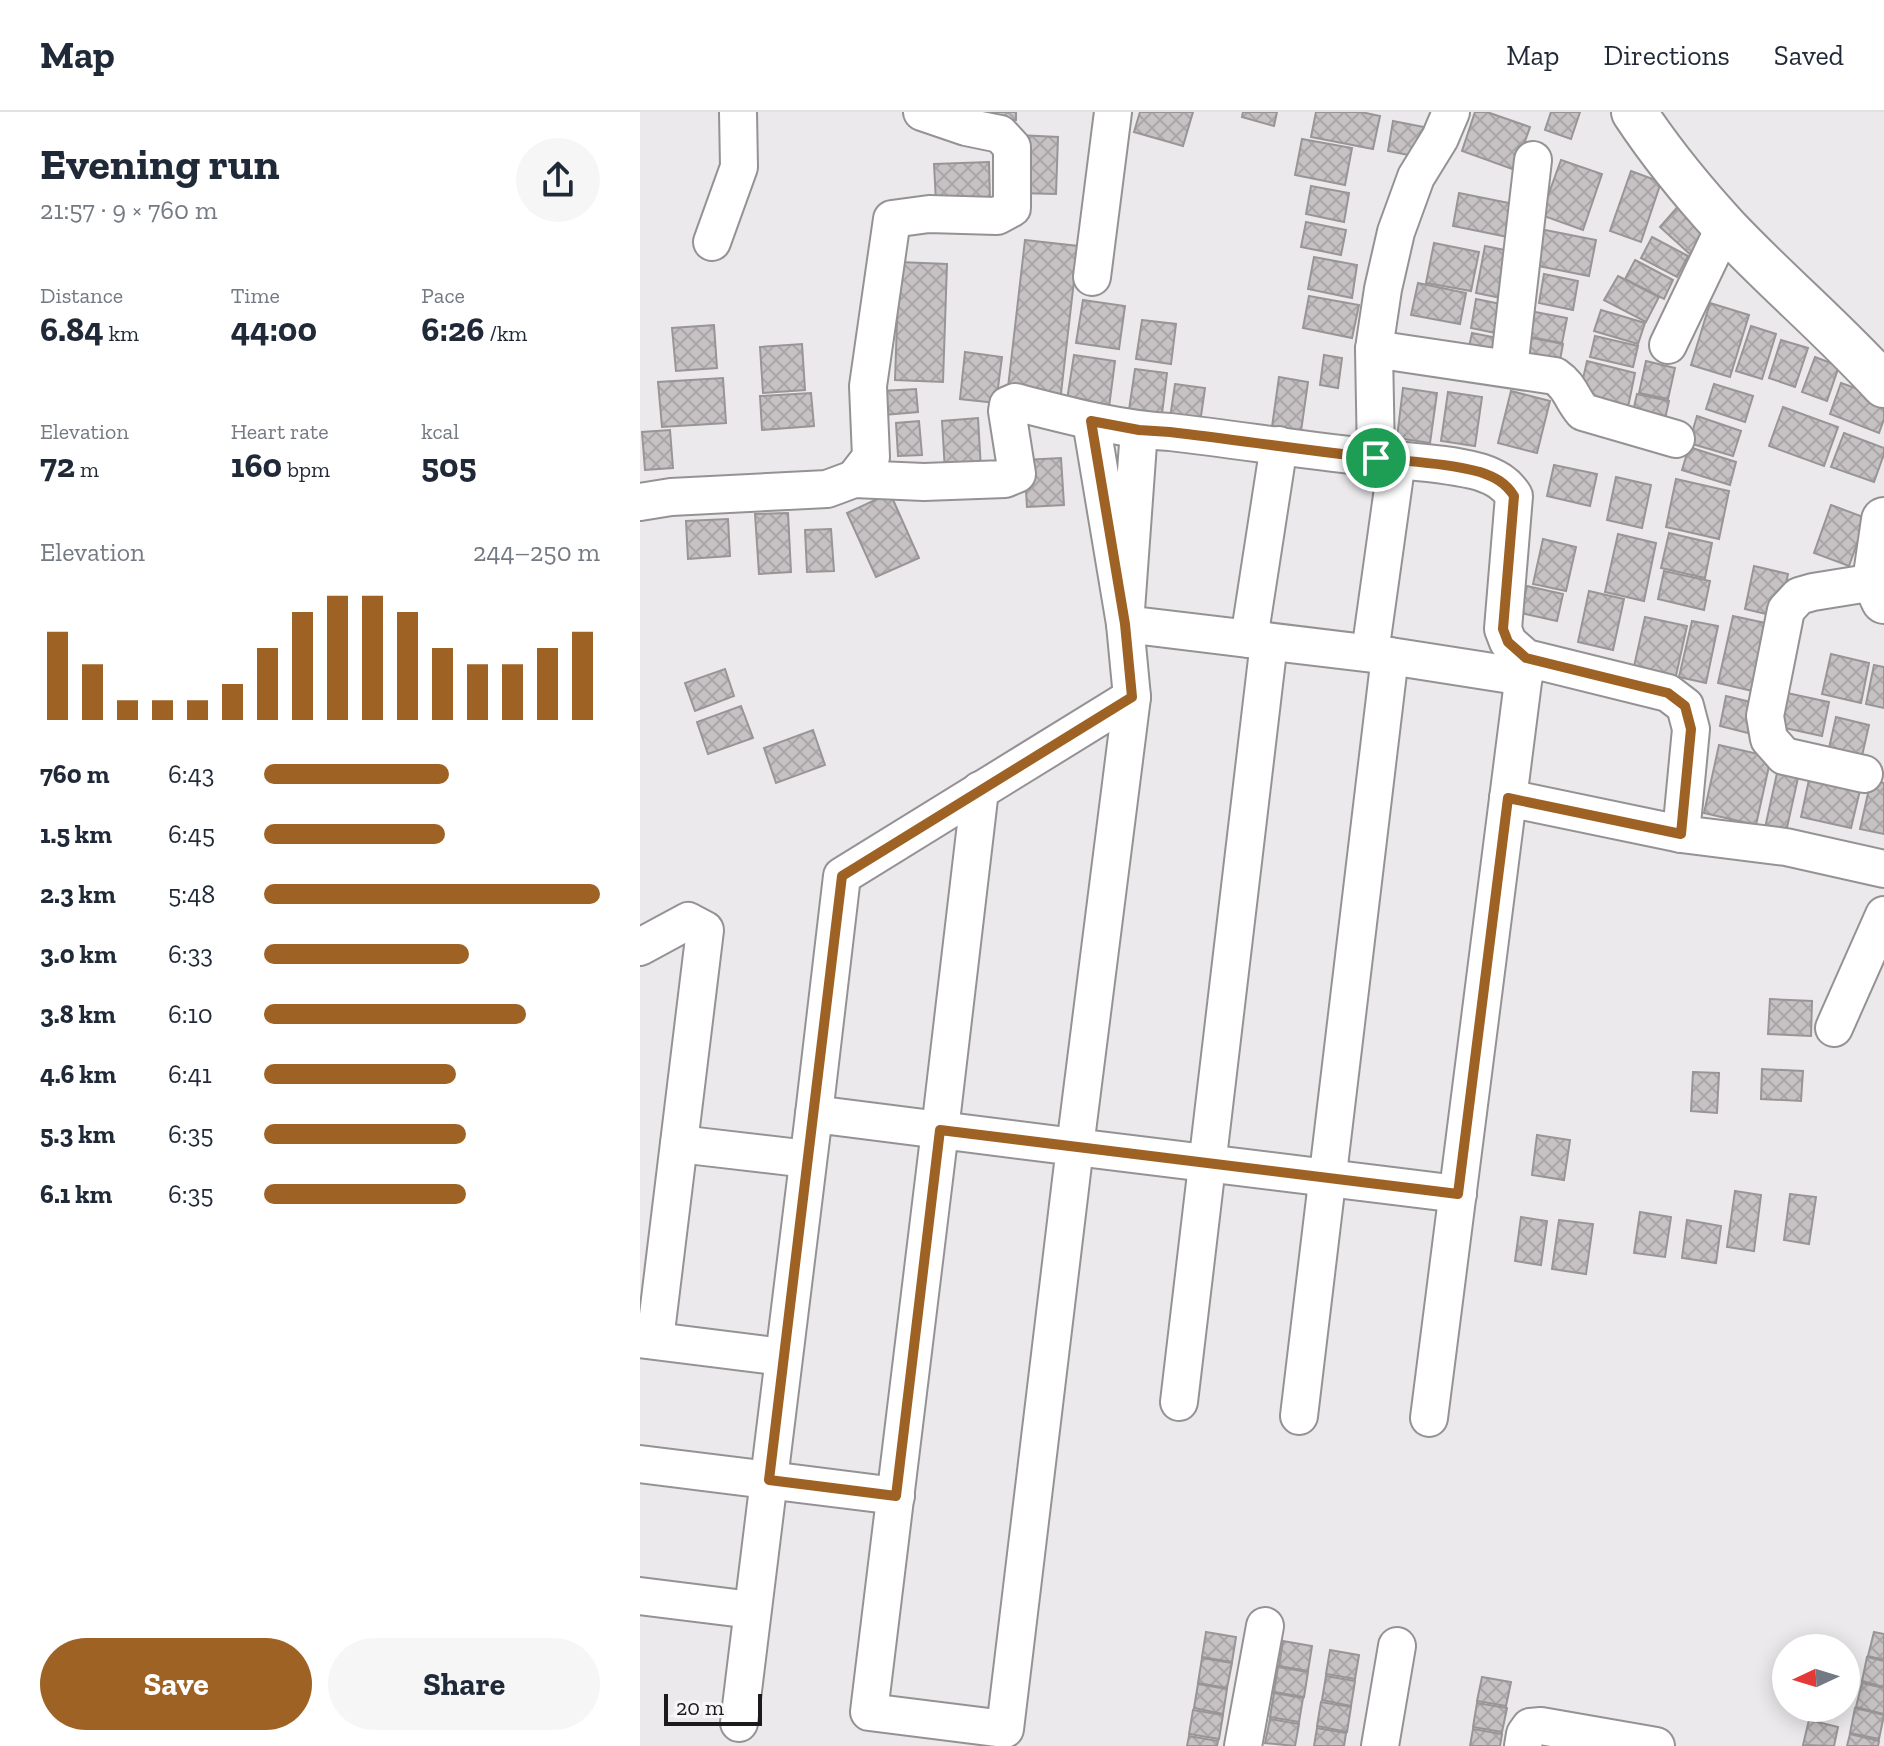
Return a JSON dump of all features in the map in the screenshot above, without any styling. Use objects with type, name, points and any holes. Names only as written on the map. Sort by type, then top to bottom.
[{"type":"street","points":[[712,242],[739,167],[738,112]]},
{"type":"street","points":[[854,479],[871,457],[868,386],[892,219],[929,214],[997,216],[1012,208],[1012,147],[1000,134],[966,127],[922,112]]},
{"type":"street","points":[[1092,277],[1113,112]]},
{"type":"street","points":[[1299,1416],[1328,1178],[1380,655],[1386,459],[1374,349],[1396,232],[1416,177],[1440,138],[1451,112]]},
{"type":"street","points":[[1634,112],[1661,152],[1725,226],[1884,385]]},
{"type":"street","points":[[1509,368],[1533,160]]},
{"type":"street","points":[[1668,345],[1725,226]]},
{"type":"street","points":[[1374,349],[1555,376],[1566,383],[1583,412],[1676,439]]},
{"type":"street","points":[[640,502],[671,497],[827,489],[854,479],[924,482],[1005,479],[1017,474],[1007,411],[1008,405],[1015,402],[1139,430],[1419,462],[1479,472],[1499,479],[1509,487],[1514,496],[1503,629],[1525,667],[1429,1418]]},
{"type":"street","points":[[980,790],[869,1712],[1005,1729],[1132,697],[1125,624],[1091,421]]},
{"type":"street","points":[[1125,624],[1139,430]]},
{"type":"street","points":[[1179,1402],[1207,1164],[1279,445]]},
{"type":"street","points":[[1864,774],[1784,756],[1769,739],[1765,716],[1786,610],[1799,596],[1813,592],[1879,592],[1884,520]]},
{"type":"street","points":[[1125,624],[1380,655],[1525,667],[1668,693],[1685,706],[1691,729],[1681,834]]},
{"type":"street","points":[[739,1723],[842,876],[1132,697]]},
{"type":"street","points":[[1508,798],[1681,834],[1786,847],[1884,869]]},
{"type":"street","points":[[1834,1028],[1884,915]]},
{"type":"street","points":[[640,947],[688,921],[705,930],[679,1144],[647,1340],[783,1357]]},
{"type":"street","points":[[814,1114],[1458,1194]]},
{"type":"street","points":[[679,1144],[808,1159]]},
{"type":"street","points":[[640,1464],[896,1496]]},
{"type":"street","points":[[640,1596],[752,1610]]},
{"type":"street","points":[[1243,1746],[1265,1626]]},
{"type":"street","points":[[1380,1746],[1397,1646]]},
{"type":"street","points":[[1523,1746],[1530,1727],[1541,1726],[1656,1746]]},
{"type":"building","points":[[978,112],[1016,112],[1016,120],[977,119]]},
{"type":"building","points":[[1140,112],[1193,112],[1183,146],[1134,132]]},
{"type":"building","points":[[1243,112],[1277,112],[1274,126],[1242,117]]},
{"type":"building","points":[[1316,112],[1361,112],[1380,116],[1373,149],[1311,137]]},
{"type":"building","points":[[1475,112],[1487,112],[1530,127],[1515,170],[1462,151]]},
{"type":"building","points":[[1551,112],[1580,112],[1571,139],[1545,130]]},
{"type":"building","points":[[1393,121],[1424,127],[1419,157],[1388,151]]},
{"type":"building","points":[[1018,135],[1058,137],[1056,194],[1016,193]]},
{"type":"building","points":[[1302,139],[1352,148],[1345,185],[1295,175]]},
{"type":"building","points":[[1561,160],[1602,174],[1583,230],[1541,215]]},
{"type":"building","points":[[989,162],[990,200],[936,202],[934,164]]},
{"type":"building","points":[[1631,171],[1661,182],[1641,242],[1610,231]]},
{"type":"building","points":[[1311,186],[1349,193],[1344,222],[1306,214]]},
{"type":"building","points":[[1459,193],[1514,204],[1508,237],[1453,226]]},
{"type":"building","points":[[1682,202],[1715,232],[1693,257],[1660,227]]},
{"type":"building","points":[[1306,222],[1346,230],[1341,255],[1301,247]]},
{"type":"building","points":[[1535,228],[1596,240],[1589,276],[1528,264]]},
{"type":"building","points":[[1652,237],[1688,256],[1677,277],[1641,258]]},
{"type":"building","points":[[1025,240],[1078,246],[1060,402],[1007,396]]},
{"type":"building","points":[[1434,243],[1479,252],[1471,291],[1426,283]]},
{"type":"building","points":[[1485,246],[1515,252],[1506,299],[1476,293]]},
{"type":"building","points":[[1314,257],[1357,265],[1352,298],[1308,289]]},
{"type":"building","points":[[1635,260],[1673,280],[1664,299],[1625,279]]},
{"type":"building","points":[[899,262],[947,264],[943,382],[895,380]]},
{"type":"building","points":[[1544,274],[1578,281],[1573,310],[1539,303]]},
{"type":"building","points":[[1618,276],[1659,297],[1646,322],[1604,300]]},
{"type":"building","points":[[1418,283],[1466,293],[1460,324],[1411,315]]},
{"type":"building","points":[[1309,296],[1359,305],[1352,338],[1303,328]]},
{"type":"building","points":[[1476,299],[1516,307],[1510,336],[1471,328]]},
{"type":"building","points":[[1083,300],[1125,306],[1119,349],[1076,343]]},
{"type":"building","points":[[1710,303],[1749,315],[1730,377],[1691,365]]},
{"type":"building","points":[[1601,310],[1645,323],[1638,344],[1594,331]]},
{"type":"building","points":[[1530,311],[1567,318],[1562,343],[1525,336]]},
{"type":"building","points":[[1142,320],[1176,324],[1171,364],[1136,359]]},
{"type":"building","points":[[714,325],[717,368],[676,371],[672,328]]},
{"type":"building","points":[[1751,326],[1776,334],[1762,379],[1736,371]]},
{"type":"building","points":[[1472,333],[1508,340],[1504,364],[1467,356]]},
{"type":"building","points":[[1523,336],[1563,344],[1557,376],[1517,368]]},
{"type":"building","points":[[1595,336],[1638,346],[1633,367],[1590,357]]},
{"type":"building","points":[[1781,340],[1808,348],[1795,387],[1769,378]]},
{"type":"building","points":[[802,344],[805,390],[763,393],[760,347]]},
{"type":"building","points":[[965,352],[1002,357],[996,403],[960,399]]},
{"type":"building","points":[[1074,355],[1115,361],[1109,407],[1067,400]]},
{"type":"building","points":[[1324,355],[1342,358],[1338,388],[1320,385]]},
{"type":"building","points":[[1815,357],[1839,366],[1827,401],[1802,392]]},
{"type":"building","points":[[1587,361],[1635,373],[1627,412],[1578,401]]},
{"type":"building","points":[[1646,361],[1675,368],[1668,399],[1639,393]]},
{"type":"building","points":[[1135,369],[1167,373],[1162,414],[1129,410]]},
{"type":"building","points":[[1279,377],[1308,382],[1301,431],[1272,427]]},
{"type":"building","points":[[723,378],[726,423],[662,427],[658,382]]},
{"type":"building","points":[[1841,383],[1884,398],[1884,419],[1879,433],[1830,414]]},
{"type":"building","points":[[1175,384],[1205,388],[1199,430],[1169,425]]},
{"type":"building","points":[[1714,384],[1753,396],[1745,422],[1706,409]]},
{"type":"building","points":[[1403,388],[1437,393],[1430,443],[1397,438]]},
{"type":"building","points":[[916,389],[918,412],[884,415],[882,391]]},
{"type":"building","points":[[1511,391],[1550,401],[1537,453],[1498,443]]},
{"type":"building","points":[[1448,392],[1482,397],[1475,446],[1441,441]]},
{"type":"building","points":[[811,393],[814,426],[762,430],[760,396]]},
{"type":"building","points":[[1637,394],[1669,401],[1662,432],[1630,424]]},
{"type":"building","points":[[1783,407],[1838,427],[1824,466],[1769,446]]},
{"type":"building","points":[[1697,416],[1741,431],[1733,456],[1689,443]]},
{"type":"building","points":[[978,418],[981,469],[945,471],[942,421]]},
{"type":"building","points":[[919,421],[922,455],[898,456],[896,423]]},
{"type":"building","points":[[670,430],[673,468],[645,470],[642,432]]},
{"type":"building","points":[[1844,433],[1884,448],[1874,482],[1831,467]]},
{"type":"building","points":[[1689,447],[1736,462],[1730,485],[1682,470]]},
{"type":"building","points":[[1061,458],[1064,505],[1027,507],[1024,460]]},
{"type":"building","points":[[1554,465],[1597,474],[1590,506],[1547,496]]},
{"type":"building","points":[[1616,477],[1651,485],[1642,528],[1607,520]]},
{"type":"building","points":[[1676,479],[1729,491],[1719,539],[1666,527]]},
{"type":"building","points":[[890,493],[919,558],[876,577],[847,513]]},
{"type":"building","points":[[1831,505],[1866,518],[1849,566],[1814,553]]},
{"type":"building","points":[[788,513],[791,572],[759,574],[755,514]]},
{"type":"building","points":[[728,519],[730,556],[688,559],[686,521]]},
{"type":"building","points":[[831,529],[834,571],[807,572],[805,530]]},
{"type":"building","points":[[1669,533],[1712,543],[1705,578],[1661,568]]},
{"type":"building","points":[[1618,534],[1656,543],[1644,601],[1605,592]]},
{"type":"building","points":[[1543,539],[1576,547],[1566,591],[1533,584]]},
{"type":"building","points":[[1754,566],[1788,574],[1779,617],[1745,609]]},
{"type":"building","points":[[1664,571],[1710,581],[1704,610],[1658,599]]},
{"type":"building","points":[[1527,586],[1563,594],[1557,621],[1521,613]]},
{"type":"building","points":[[1589,591],[1624,599],[1613,650],[1578,642]]},
{"type":"building","points":[[1733,616],[1775,625],[1761,693],[1718,683]]},
{"type":"building","points":[[1645,617],[1687,626],[1675,680],[1633,671]]},
{"type":"building","points":[[1692,621],[1718,626],[1706,683],[1679,677]]},
{"type":"building","points":[[1831,654],[1869,663],[1861,703],[1822,694]]},
{"type":"building","points":[[1874,665],[1884,667],[1884,708],[1866,704]]},
{"type":"building","points":[[725,669],[734,696],[695,711],[685,683]]},
{"type":"building","points":[[1787,693],[1829,702],[1822,736],[1780,727]]},
{"type":"building","points":[[1726,696],[1759,704],[1752,734],[1720,726]]},
{"type":"building","points":[[741,706],[753,738],[708,754],[697,722]]},
{"type":"building","points":[[1836,717],[1869,725],[1862,756],[1829,748]]},
{"type":"building","points":[[813,730],[825,765],[776,783],[764,748]]},
{"type":"building","points":[[1719,745],[1771,757],[1756,825],[1704,813]]},
{"type":"building","points":[[1777,773],[1798,778],[1786,832],[1765,828]]},
{"type":"building","points":[[1810,775],[1861,786],[1851,828],[1801,817]]},
{"type":"building","points":[[1871,780],[1884,783],[1884,834],[1860,829]]},
{"type":"building","points":[[1770,999],[1812,1001],[1811,1036],[1768,1034]]},
{"type":"building","points":[[1762,1069],[1803,1071],[1801,1101],[1761,1099]]},
{"type":"building","points":[[1693,1072],[1719,1073],[1717,1113],[1691,1111]]},
{"type":"building","points":[[1537,1135],[1570,1140],[1564,1180],[1532,1175]]},
{"type":"building","points":[[1735,1191],[1761,1195],[1754,1251],[1727,1247]]},
{"type":"building","points":[[1790,1194],[1816,1197],[1809,1244],[1784,1240]]},
{"type":"building","points":[[1640,1212],[1671,1217],[1665,1257],[1634,1253]]},
{"type":"building","points":[[1521,1217],[1547,1221],[1541,1265],[1515,1261]]},
{"type":"building","points":[[1559,1220],[1593,1224],[1586,1274],[1552,1269]]},
{"type":"building","points":[[1687,1220],[1721,1226],[1716,1263],[1682,1258]]},
{"type":"building","points":[[1206,1632],[1236,1637],[1232,1662],[1202,1657]]},
{"type":"building","points":[[1874,1632],[1884,1634],[1884,1660],[1868,1656]]},
{"type":"building","points":[[1283,1641],[1312,1646],[1308,1671],[1279,1666]]},
{"type":"building","points":[[1330,1650],[1359,1655],[1355,1679],[1326,1674]]},
{"type":"building","points":[[1867,1657],[1884,1661],[1884,1687],[1862,1681]]},
{"type":"building","points":[[1202,1658],[1232,1663],[1227,1688],[1198,1683]]},
{"type":"building","points":[[1278,1667],[1308,1672],[1304,1697],[1274,1692]]},
{"type":"building","points":[[1326,1676],[1355,1681],[1351,1706],[1322,1700]]},
{"type":"building","points":[[1482,1677],[1511,1682],[1506,1706],[1477,1701]]},
{"type":"building","points":[[1862,1683],[1884,1688],[1884,1714],[1860,1708]]},
{"type":"building","points":[[1198,1684],[1227,1689],[1223,1714],[1194,1708]]},
{"type":"building","points":[[1274,1693],[1303,1698],[1299,1722],[1270,1717]]},
{"type":"building","points":[[1321,1702],[1351,1707],[1347,1732],[1317,1726]]},
{"type":"building","points":[[1477,1703],[1507,1708],[1502,1732],[1473,1727]]},
{"type":"building","points":[[1860,1709],[1884,1715],[1879,1739],[1850,1733],[1852,1722],[1860,1722]]},
{"type":"building","points":[[1193,1710],[1223,1715],[1219,1739],[1189,1734]]},
{"type":"building","points":[[1270,1719],[1299,1724],[1295,1746],[1265,1743]]},
{"type":"building","points":[[1809,1722],[1838,1727],[1834,1746],[1803,1745]]},
{"type":"building","points":[[1317,1728],[1346,1733],[1344,1746],[1314,1746]]},
{"type":"building","points":[[1473,1729],[1502,1734],[1500,1746],[1470,1746]]},
{"type":"building","points":[[1850,1734],[1879,1741],[1878,1746],[1847,1746]]},
{"type":"building","points":[[1189,1736],[1218,1741],[1217,1746],[1187,1746]]},
{"type":"route","points":[[1091,421],[1139,430],[1376,458],[1479,472],[1499,479],[1509,487],[1514,496],[1503,629],[1508,642],[1526,658],[1668,693],[1685,706],[1691,729],[1681,834],[1508,798],[1458,1194],[940,1130],[896,1496],[769,1480],[842,876],[1132,697],[1125,624],[1091,421]]}]
